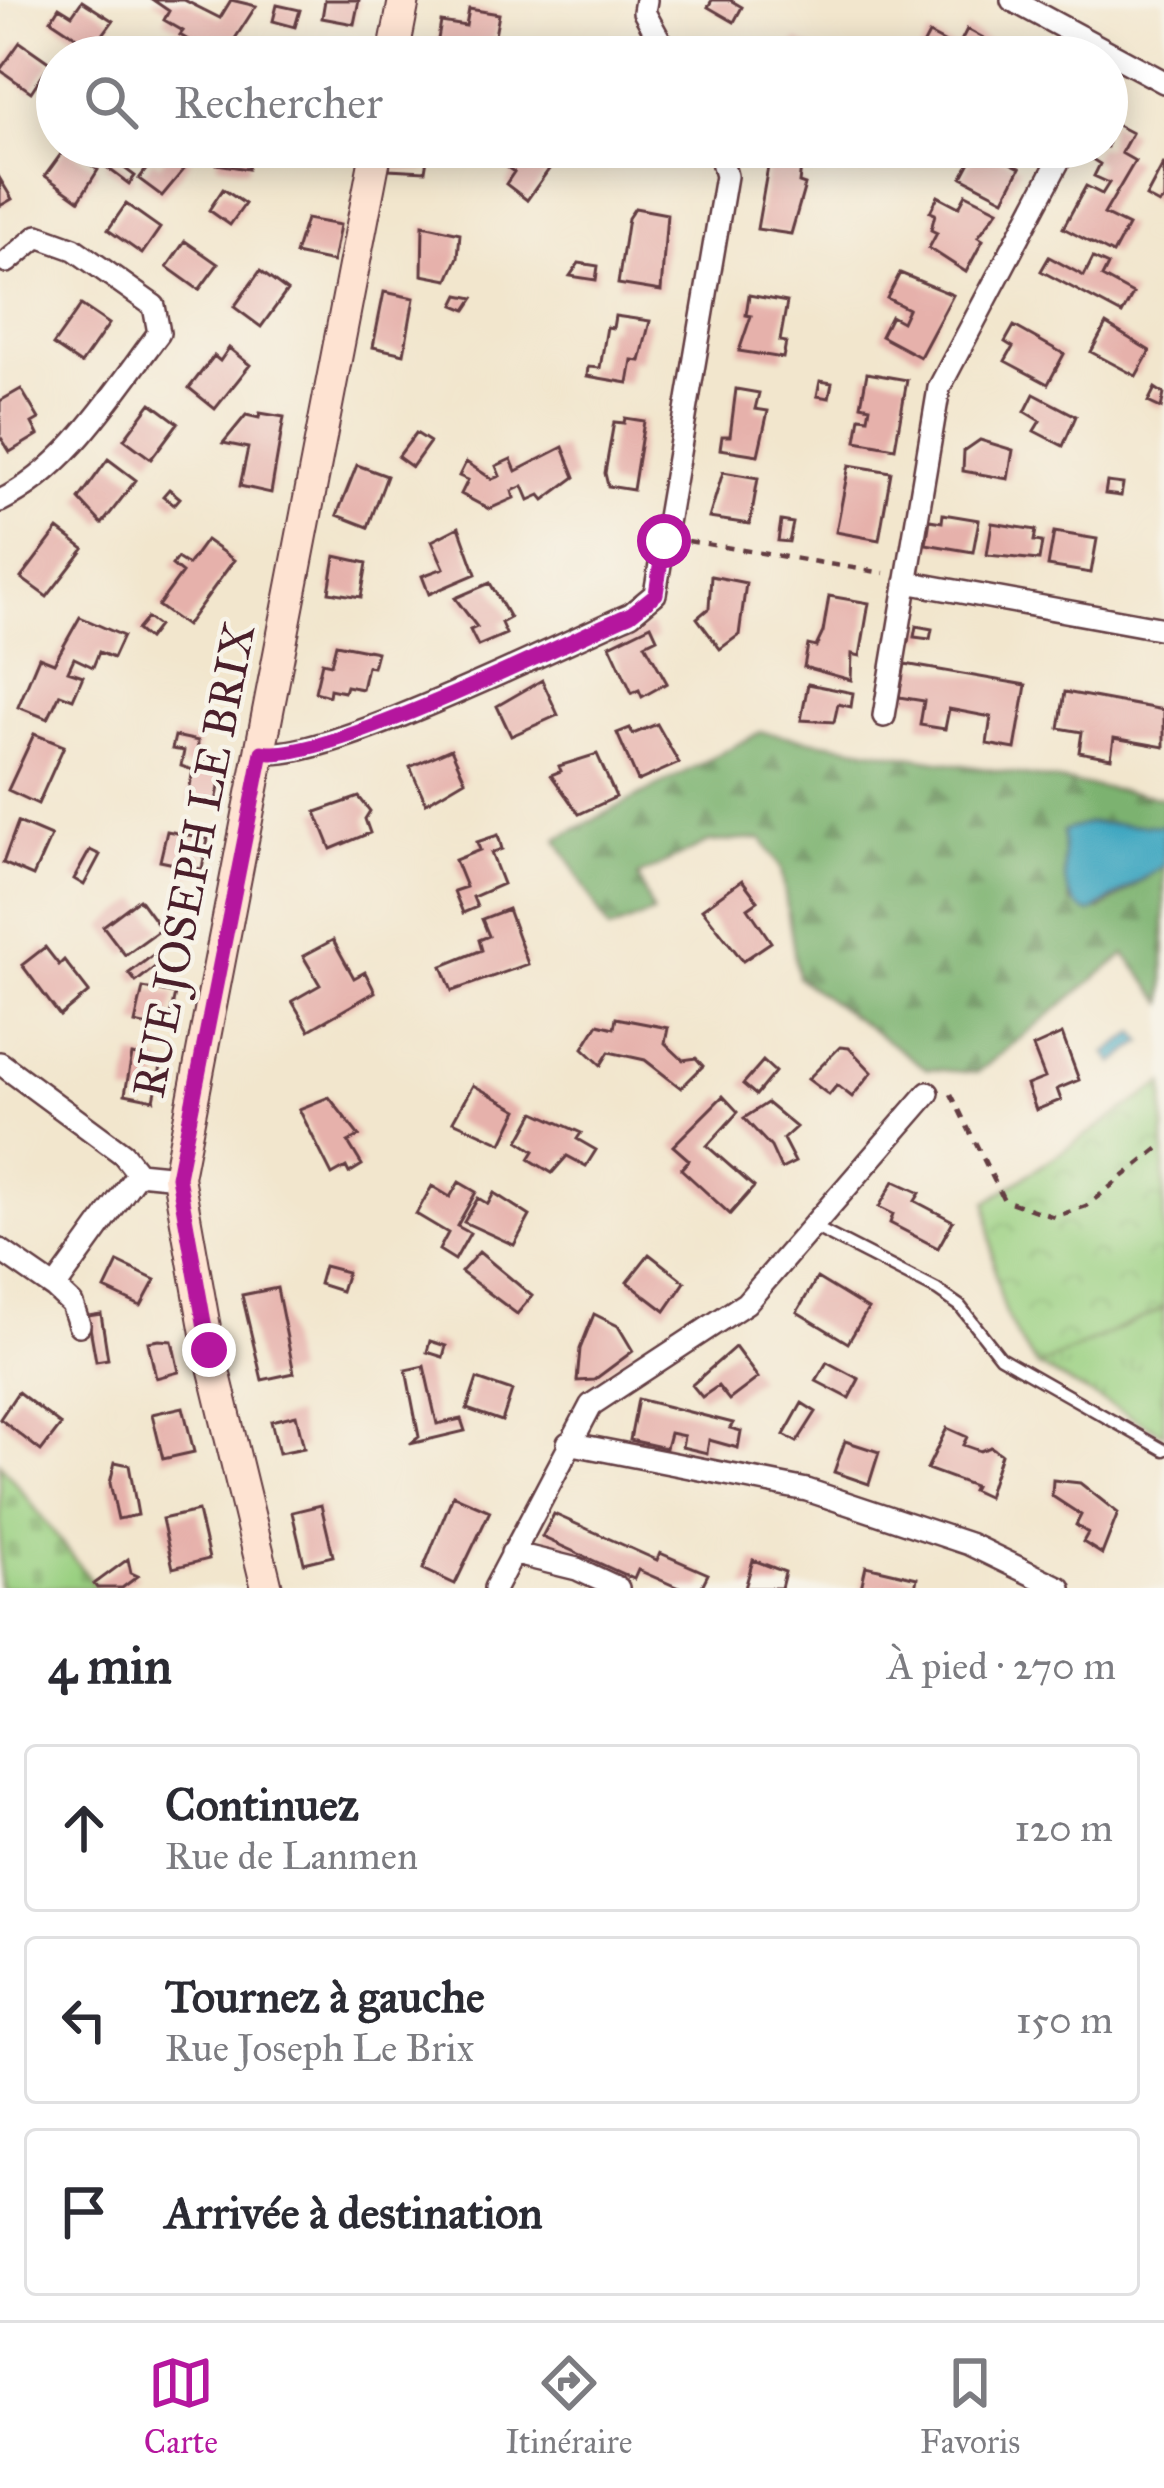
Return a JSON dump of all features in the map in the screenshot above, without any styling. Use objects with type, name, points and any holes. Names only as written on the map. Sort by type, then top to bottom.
[{"type":"street","points":[[397,36],[404,0]]},
{"type":"street","points":[[646,0],[644,12],[657,36]]},
{"type":"street","points":[[1012,0],[1069,36]]},
{"type":"street","points":[[1128,69],[1164,82]]},
{"type":"street","name":"RUE JOSEPH LE BRIX","points":[[267,1588],[209,1350],[178,1177],[373,168]]},
{"type":"street","points":[[262,752],[282,756],[360,730],[631,614],[656,594],[724,168]]},
{"type":"street","points":[[884,716],[939,388],[1055,168]]},
{"type":"street","points":[[0,501],[30,487],[68,448],[159,333],[154,306],[74,249],[38,236],[7,262]]},
{"type":"street","points":[[906,581],[1164,629]]},
{"type":"street","points":[[0,1063],[123,1154],[137,1173],[178,1177]]},
{"type":"street","points":[[495,1588],[591,1406],[746,1303],[928,1093]]},
{"type":"street","points":[[55,1288],[137,1173]]},
{"type":"street","points":[[0,1250],[55,1288],[71,1304],[79,1325]]},
{"type":"street","points":[[568,1443],[807,1490],[969,1544],[1060,1588]]},
{"type":"street","points":[[512,1553],[577,1569],[619,1588]]},
{"type":"lane","points":[[814,1227],[937,1290],[960,1306],[1000,1357],[1164,1450]]},
{"type":"path","points":[[664,541],[720,544],[883,572],[906,581]]},
{"type":"path","points":[[928,1093],[950,1090],[1004,1200],[1054,1217],[1086,1206],[1164,1144]]},
{"type":"green space","points":[[761,732],[1164,798],[1164,826],[1089,823],[1063,831],[1070,902],[1100,910],[1164,865],[1164,1003],[1125,954],[977,1073],[927,1069],[798,978],[781,868],[762,839],[709,842],[638,876],[653,913],[609,930],[557,839]]},
{"type":"green space","points":[[1164,1083],[1164,1308],[1038,1366],[1004,1309],[987,1202]]},
{"type":"green space","points":[[1164,1308],[1164,1434],[1038,1366]]},
{"type":"green space","points":[[0,1463],[94,1584],[97,1588],[0,1588]]},
{"type":"water","points":[[1089,823],[1164,826],[1164,865],[1090,913],[1079,908],[1067,890],[1063,831]]},
{"type":"water","points":[[1136,1032],[1143,1042],[1114,1063],[1106,1053]]},
{"type":"building","points":[[153,0],[184,0],[220,18],[231,0],[256,6],[237,36],[182,36],[183,31],[164,20],[169,11]]},
{"type":"building","points":[[325,0],[359,0],[354,24],[322,18]]},
{"type":"building","points":[[712,0],[730,0],[742,7],[734,22],[708,7]]},
{"type":"building","points":[[82,1],[113,21],[102,36],[75,36],[51,20],[59,7],[72,15]]},
{"type":"building","points":[[277,5],[300,10],[295,27],[273,21]]},
{"type":"building","points":[[469,9],[499,14],[495,36],[439,36],[441,22],[466,26]]},
{"type":"building","points":[[20,42],[36,53],[36,84],[31,92],[0,70]]},
{"type":"building","points":[[1128,157],[1135,161],[1104,214],[1128,226],[1113,254],[1063,228],[1086,186],[1102,194],[1109,183],[1094,176],[1098,168],[1128,168]]},
{"type":"building","points":[[1164,163],[1164,200],[1159,204],[1146,197]]},
{"type":"building","points":[[51,168],[98,170],[79,200],[45,176]]},
{"type":"building","points":[[108,168],[124,168],[135,176],[129,184]]},
{"type":"building","points":[[147,168],[185,168],[162,196],[139,179]]},
{"type":"building","points":[[508,168],[550,168],[527,200],[506,184],[514,172]]},
{"type":"building","points":[[768,168],[801,168],[799,183],[805,185],[791,234],[757,229]]},
{"type":"building","points":[[967,168],[1020,168],[1004,199],[962,177]]},
{"type":"building","points":[[0,179],[12,199],[0,206]]},
{"type":"building","points":[[223,189],[245,204],[230,225],[209,210]]},
{"type":"building","points":[[966,194],[998,210],[978,237],[983,240],[966,272],[929,248],[937,233],[931,230],[935,214],[930,212],[938,196],[959,207]]},
{"type":"building","points":[[126,204],[160,228],[142,254],[108,230]]},
{"type":"building","points":[[635,208],[667,214],[661,291],[618,284],[628,218]]},
{"type":"building","points":[[306,219],[340,225],[333,262],[295,254]]},
{"type":"building","points":[[423,225],[460,233],[458,257],[448,280],[422,275]]},
{"type":"building","points":[[185,241],[218,264],[199,290],[167,267]]},
{"type":"building","points":[[1049,257],[1084,276],[1093,258],[1108,265],[1102,277],[1133,294],[1122,314],[1041,271]]},
{"type":"building","points":[[579,263],[598,266],[596,280],[570,276]]},
{"type":"building","points":[[260,271],[287,291],[261,327],[234,307]]},
{"type":"building","points":[[900,273],[953,295],[920,357],[881,336],[891,316],[902,322],[908,309],[887,298]]},
{"type":"building","points":[[384,292],[414,298],[404,354],[373,347]]},
{"type":"building","points":[[459,295],[474,298],[466,310],[454,305]]},
{"type":"building","points":[[749,295],[787,302],[780,341],[786,342],[783,358],[739,351],[751,316],[746,315]]},
{"type":"building","points":[[81,305],[109,324],[81,364],[53,345]]},
{"type":"building","points":[[615,316],[650,321],[640,361],[632,360],[628,383],[587,376],[588,367],[600,368],[607,327],[613,328]]},
{"type":"building","points":[[1106,324],[1150,351],[1136,376],[1091,352]]},
{"type":"building","points":[[1014,326],[1064,354],[1048,384],[1005,361],[1013,347],[1005,342]]},
{"type":"building","points":[[229,348],[250,365],[215,409],[189,388],[214,356],[220,361]]},
{"type":"building","points":[[867,373],[907,380],[895,448],[856,441],[860,417],[868,418],[870,407],[861,405]]},
{"type":"building","points":[[820,381],[832,383],[829,398],[817,396]]},
{"type":"building","points":[[1155,388],[1164,394],[1161,408],[1148,402]]},
{"type":"building","points":[[21,389],[39,419],[32,423],[38,435],[10,452],[0,436],[0,401]]},
{"type":"building","points":[[736,389],[759,393],[755,409],[768,411],[758,455],[720,449],[722,436],[730,436]]},
{"type":"building","points":[[1034,394],[1076,416],[1063,446],[1034,431],[1040,421],[1025,412]]},
{"type":"building","points":[[151,403],[178,423],[151,459],[124,439]]},
{"type":"building","points":[[260,413],[284,417],[271,493],[240,486],[248,448],[223,443],[246,415],[259,418]]},
{"type":"building","points":[[625,418],[644,421],[633,490],[608,486],[605,473],[614,422],[624,423]]},
{"type":"building","points":[[416,433],[430,442],[412,467],[398,457]]},
{"type":"building","points":[[980,440],[1013,450],[1008,479],[963,471],[964,451]]},
{"type":"building","points":[[563,447],[575,477],[544,500],[540,495],[529,500],[523,486],[512,491],[514,498],[489,509],[461,494],[468,480],[459,476],[466,462],[492,479],[500,476],[496,466],[511,459],[516,471]]},
{"type":"building","points":[[108,459],[136,480],[102,524],[79,499]]},
{"type":"building","points":[[357,465],[387,476],[368,527],[337,515]]},
{"type":"building","points":[[849,465],[891,472],[879,540],[836,532]]},
{"type":"building","points":[[723,472],[758,478],[750,524],[709,518]]},
{"type":"building","points":[[1107,482],[1123,484],[1121,496],[1105,494]]},
{"type":"building","points":[[169,489],[180,498],[174,505],[163,496]]},
{"type":"building","points":[[943,514],[979,520],[973,552],[926,544],[930,520],[942,522]]},
{"type":"building","points":[[781,521],[793,523],[789,542],[778,541]]},
{"type":"building","points":[[992,523],[1036,530],[1034,541],[1042,542],[1039,560],[987,555]]},
{"type":"building","points":[[459,527],[476,574],[429,594],[422,576],[444,568],[432,541]]},
{"type":"building","points":[[58,529],[84,549],[47,597],[21,578]]},
{"type":"building","points":[[1054,532],[1097,539],[1091,573],[1048,566]]},
{"type":"building","points":[[206,540],[234,560],[186,626],[158,606],[182,573],[172,565],[177,558],[188,565]]},
{"type":"building","points":[[335,556],[367,563],[361,597],[329,592]]},
{"type":"building","points":[[711,576],[746,583],[739,635],[720,649],[697,618],[709,608]]},
{"type":"building","points":[[490,583],[510,618],[501,623],[506,634],[478,646],[470,630],[477,627],[455,598]]},
{"type":"building","points":[[829,596],[869,603],[860,656],[852,654],[851,680],[804,667],[808,645],[816,647],[823,632]]},
{"type":"building","points":[[80,617],[123,636],[113,658],[99,652],[93,667],[74,658],[68,671],[83,676],[73,699],[60,694],[48,719],[18,707],[39,657],[54,663]]},
{"type":"building","points":[[147,618],[158,626],[148,639],[137,630]]},
{"type":"building","points":[[651,625],[657,638],[645,644],[667,683],[642,697],[639,690],[632,693],[610,645]]},
{"type":"building","points":[[916,626],[932,629],[930,639],[914,637]]},
{"type":"building","points":[[336,644],[377,652],[373,667],[367,666],[362,689],[330,689],[329,696],[315,692],[322,662],[331,664]]},
{"type":"building","points":[[905,664],[1026,685],[1015,749],[987,744],[991,717],[949,709],[945,729],[920,725],[924,701],[899,697]]},
{"type":"building","points":[[542,680],[558,715],[511,736],[497,706]]},
{"type":"building","points":[[808,684],[853,693],[851,707],[838,704],[834,722],[801,720]]},
{"type":"building","points":[[1065,692],[1164,710],[1164,747],[1114,738],[1111,758],[1079,752],[1082,732],[1059,728]]},
{"type":"building","points":[[657,724],[679,763],[638,781],[617,733],[630,728],[633,734]]},
{"type":"building","points":[[34,734],[64,746],[38,804],[8,790]]},
{"type":"building","points":[[175,736],[198,741],[197,761],[223,766],[215,807],[187,802],[193,770],[181,766],[184,751],[172,749]]},
{"type":"building","points":[[451,749],[465,780],[426,803],[410,767]]},
{"type":"building","points":[[597,754],[616,797],[579,814],[551,775],[561,771],[559,766]]},
{"type":"building","points":[[359,797],[370,811],[365,819],[370,833],[331,849],[316,812]]},
{"type":"building","points":[[18,822],[51,836],[33,876],[3,863]]},
{"type":"building","points":[[167,831],[208,839],[202,869],[195,868],[193,876],[182,874],[184,866],[160,861]]},
{"type":"building","points":[[498,835],[502,849],[491,853],[503,884],[473,897],[477,907],[463,913],[454,891],[466,887],[455,860],[480,850],[477,842]]},
{"type":"building","points":[[90,850],[100,855],[84,885],[74,879]]},
{"type":"building","points":[[742,880],[758,901],[748,908],[771,942],[743,961],[702,909]]},
{"type":"building","points":[[139,899],[161,929],[125,955],[103,926]]},
{"type":"building","points":[[508,909],[528,964],[452,991],[442,966],[482,950],[479,940],[489,936],[482,919]]},
{"type":"building","points":[[333,940],[354,978],[365,972],[375,992],[309,1030],[292,1001],[320,985],[303,956]]},
{"type":"building","points":[[45,947],[59,965],[64,960],[89,992],[60,1016],[22,965]]},
{"type":"building","points":[[153,955],[159,964],[136,982],[129,973]]},
{"type":"building","points":[[143,988],[175,994],[167,1030],[135,1023]]},
{"type":"building","points":[[616,1018],[668,1028],[665,1043],[683,1060],[696,1058],[703,1066],[681,1088],[645,1060],[609,1052],[601,1065],[583,1048],[598,1024],[614,1028]]},
{"type":"building","points":[[1062,1034],[1079,1080],[1057,1089],[1061,1100],[1036,1110],[1027,1085],[1045,1078],[1033,1047]]},
{"type":"building","points":[[840,1047],[849,1048],[872,1072],[852,1097],[837,1085],[829,1095],[808,1079]]},
{"type":"building","points":[[132,1055],[162,1061],[154,1100],[125,1094]]},
{"type":"building","points":[[763,1061],[775,1072],[756,1095],[743,1084]]},
{"type":"building","points":[[473,1085],[518,1110],[502,1143],[453,1121]]},
{"type":"building","points":[[723,1096],[738,1112],[707,1146],[754,1187],[730,1214],[681,1169],[689,1160],[673,1146]]},
{"type":"building","points":[[329,1097],[359,1136],[348,1142],[362,1165],[349,1173],[346,1167],[332,1175],[299,1109]]},
{"type":"building","points":[[767,1103],[796,1127],[783,1139],[795,1162],[781,1169],[771,1147],[744,1118]]},
{"type":"building","points":[[535,1112],[581,1133],[577,1139],[596,1150],[586,1166],[567,1156],[552,1173],[529,1159],[534,1151],[519,1141]]},
{"type":"building","points":[[894,1181],[920,1193],[915,1201],[953,1221],[938,1248],[890,1223],[893,1214],[879,1207]]},
{"type":"building","points":[[459,1182],[476,1192],[457,1226],[470,1233],[455,1260],[439,1250],[448,1233],[416,1214],[432,1186],[450,1197]]},
{"type":"building","points":[[494,1193],[530,1216],[514,1245],[464,1222],[478,1198],[488,1204]]},
{"type":"building","points":[[479,1252],[532,1296],[517,1314],[461,1272]]},
{"type":"building","points":[[649,1254],[685,1282],[665,1311],[627,1282]]},
{"type":"building","points":[[118,1262],[155,1280],[141,1306],[105,1289]]},
{"type":"building","points":[[324,1266],[347,1272],[341,1291],[319,1284]]},
{"type":"building","points":[[817,1278],[868,1309],[848,1343],[797,1312]]},
{"type":"building","points":[[277,1288],[294,1373],[262,1380],[242,1295]]},
{"type":"building","points":[[101,1314],[108,1359],[96,1361],[88,1316]]},
{"type":"building","points":[[594,1314],[618,1326],[633,1351],[594,1380],[577,1381],[580,1349]]},
{"type":"building","points":[[172,1341],[179,1372],[156,1378],[148,1342]]},
{"type":"building","points":[[430,1341],[446,1346],[443,1357],[427,1352]]},
{"type":"building","points":[[735,1347],[758,1378],[729,1400],[718,1386],[702,1397],[692,1385]]},
{"type":"building","points":[[827,1362],[859,1379],[849,1398],[816,1381]]},
{"type":"building","points":[[424,1366],[437,1424],[461,1419],[465,1431],[410,1444],[419,1437],[406,1370]]},
{"type":"building","points":[[477,1379],[512,1391],[502,1421],[467,1409]]},
{"type":"building","points":[[18,1392],[61,1425],[41,1451],[0,1419]]},
{"type":"building","points":[[638,1399],[733,1423],[730,1428],[741,1431],[738,1448],[709,1440],[707,1453],[682,1447],[684,1436],[670,1433],[666,1448],[630,1440]]},
{"type":"building","points":[[802,1403],[816,1412],[797,1442],[784,1435]]},
{"type":"building","points":[[183,1407],[194,1452],[163,1459],[152,1414]]},
{"type":"building","points":[[296,1415],[304,1448],[279,1453],[271,1421]]},
{"type":"building","points":[[947,1428],[967,1437],[963,1445],[980,1451],[991,1447],[1001,1454],[987,1497],[972,1490],[974,1486],[927,1469]]},
{"type":"building","points":[[845,1441],[879,1452],[869,1484],[834,1472]]},
{"type":"building","points":[[115,1462],[129,1465],[138,1515],[118,1519],[110,1483]]},
{"type":"building","points":[[1053,1480],[1080,1483],[1118,1513],[1102,1554],[1083,1542],[1088,1533],[1076,1525],[1081,1515],[1052,1496]]},
{"type":"building","points":[[453,1495],[490,1511],[455,1584],[423,1569]]},
{"type":"building","points":[[321,1505],[333,1556],[304,1563],[292,1512]]},
{"type":"building","points":[[198,1511],[209,1559],[173,1568],[162,1519]]},
{"type":"building","points":[[554,1514],[657,1560],[660,1553],[708,1574],[701,1588],[679,1588],[638,1570],[634,1579],[542,1537]]},
{"type":"building","points":[[128,1559],[131,1573],[138,1576],[122,1588],[97,1588],[94,1584]]},
{"type":"building","points":[[753,1560],[785,1572],[781,1588],[745,1588]]},
{"type":"building","points":[[866,1566],[917,1578],[915,1588],[861,1588]]},
{"type":"route","points":[[209,1350],[178,1177],[262,752],[282,756],[360,730],[631,614],[656,594],[664,541]]}]
